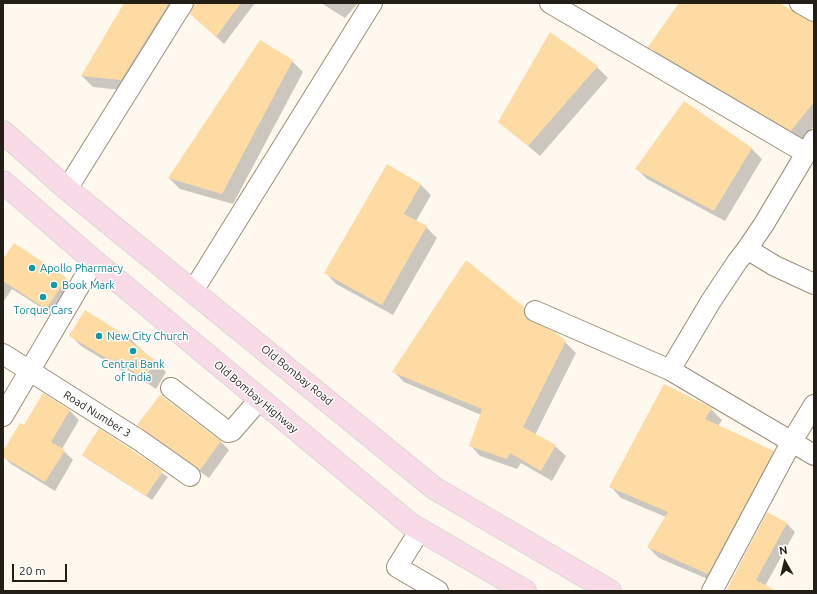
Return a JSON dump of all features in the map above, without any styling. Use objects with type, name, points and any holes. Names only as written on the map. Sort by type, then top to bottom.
[{"type":"main road","name":"Old Bombay Road","points":[[3,132],[67,189],[434,488],[610,591]]},
{"type":"main road","name":"Old Bombay Highway","points":[[3,182],[259,400],[398,514],[420,530],[525,591]]},
{"type":"street","points":[[67,189],[183,3]]},
{"type":"street","points":[[193,291],[372,3]]},
{"type":"street","points":[[550,3],[810,147],[764,224],[711,301],[670,370]]},
{"type":"street","points":[[800,3],[814,11]]},
{"type":"street","points":[[747,249],[775,266],[814,284]]},
{"type":"street","points":[[3,416],[94,261]]},
{"type":"street","points":[[535,311],[670,370],[814,455]]},
{"type":"street","name":"Road Number 3","points":[[3,354],[139,440],[190,476]]},
{"type":"street","points":[[171,388],[228,432],[232,431],[259,400]]},
{"type":"street","points":[[712,591],[792,442],[814,405]]},
{"type":"street","points":[[420,530],[397,567],[438,591]]},
{"type":"building","points":[[124,3],[169,3],[121,80],[81,76]]},
{"type":"building","points":[[194,3],[241,3],[216,37],[190,14]]},
{"type":"building","points":[[679,3],[779,3],[814,23],[814,102],[791,131],[648,47]]},
{"type":"building","points":[[550,32],[598,66],[528,146],[498,122]]},
{"type":"building","points":[[260,40],[293,60],[222,194],[168,178]]},
{"type":"building","points":[[684,101],[752,148],[714,211],[635,169]]},
{"type":"building","points":[[387,164],[421,184],[404,214],[427,226],[382,305],[324,273]]},
{"type":"building","points":[[14,243],[67,278],[46,309],[3,281],[3,259]]},
{"type":"building","points":[[466,260],[524,307],[526,318],[555,332],[566,341],[523,427],[556,445],[541,471],[510,453],[507,459],[469,446],[482,409],[392,372]]},
{"type":"building","name":"New City Church","points":[[85,310],[128,337],[127,339],[156,361],[144,379],[115,359],[113,362],[69,336]]},
{"type":"building","points":[[664,384],[712,408],[705,419],[774,451],[708,574],[647,547],[668,512],[609,487]]},
{"type":"building","points":[[43,393],[70,410],[51,442],[65,450],[45,482],[3,457],[3,451],[20,423],[24,425]]},
{"type":"building","points":[[160,395],[221,441],[200,470],[137,425]]},
{"type":"building","points":[[99,428],[163,471],[146,496],[82,455]]},
{"type":"building","points":[[767,512],[787,523],[756,580],[776,591],[726,591]]},
{"type":"place","name":"Apollo Pharmacy","points":[[32,268]]},
{"type":"place","name":"Book Mark","points":[[54,285]]},
{"type":"place","name":"Torque Cars","points":[[43,297]]},
{"type":"place","name":"New City Church","points":[[99,336]]},
{"type":"place","name":"Central Bank of India","points":[[133,351]]}]
